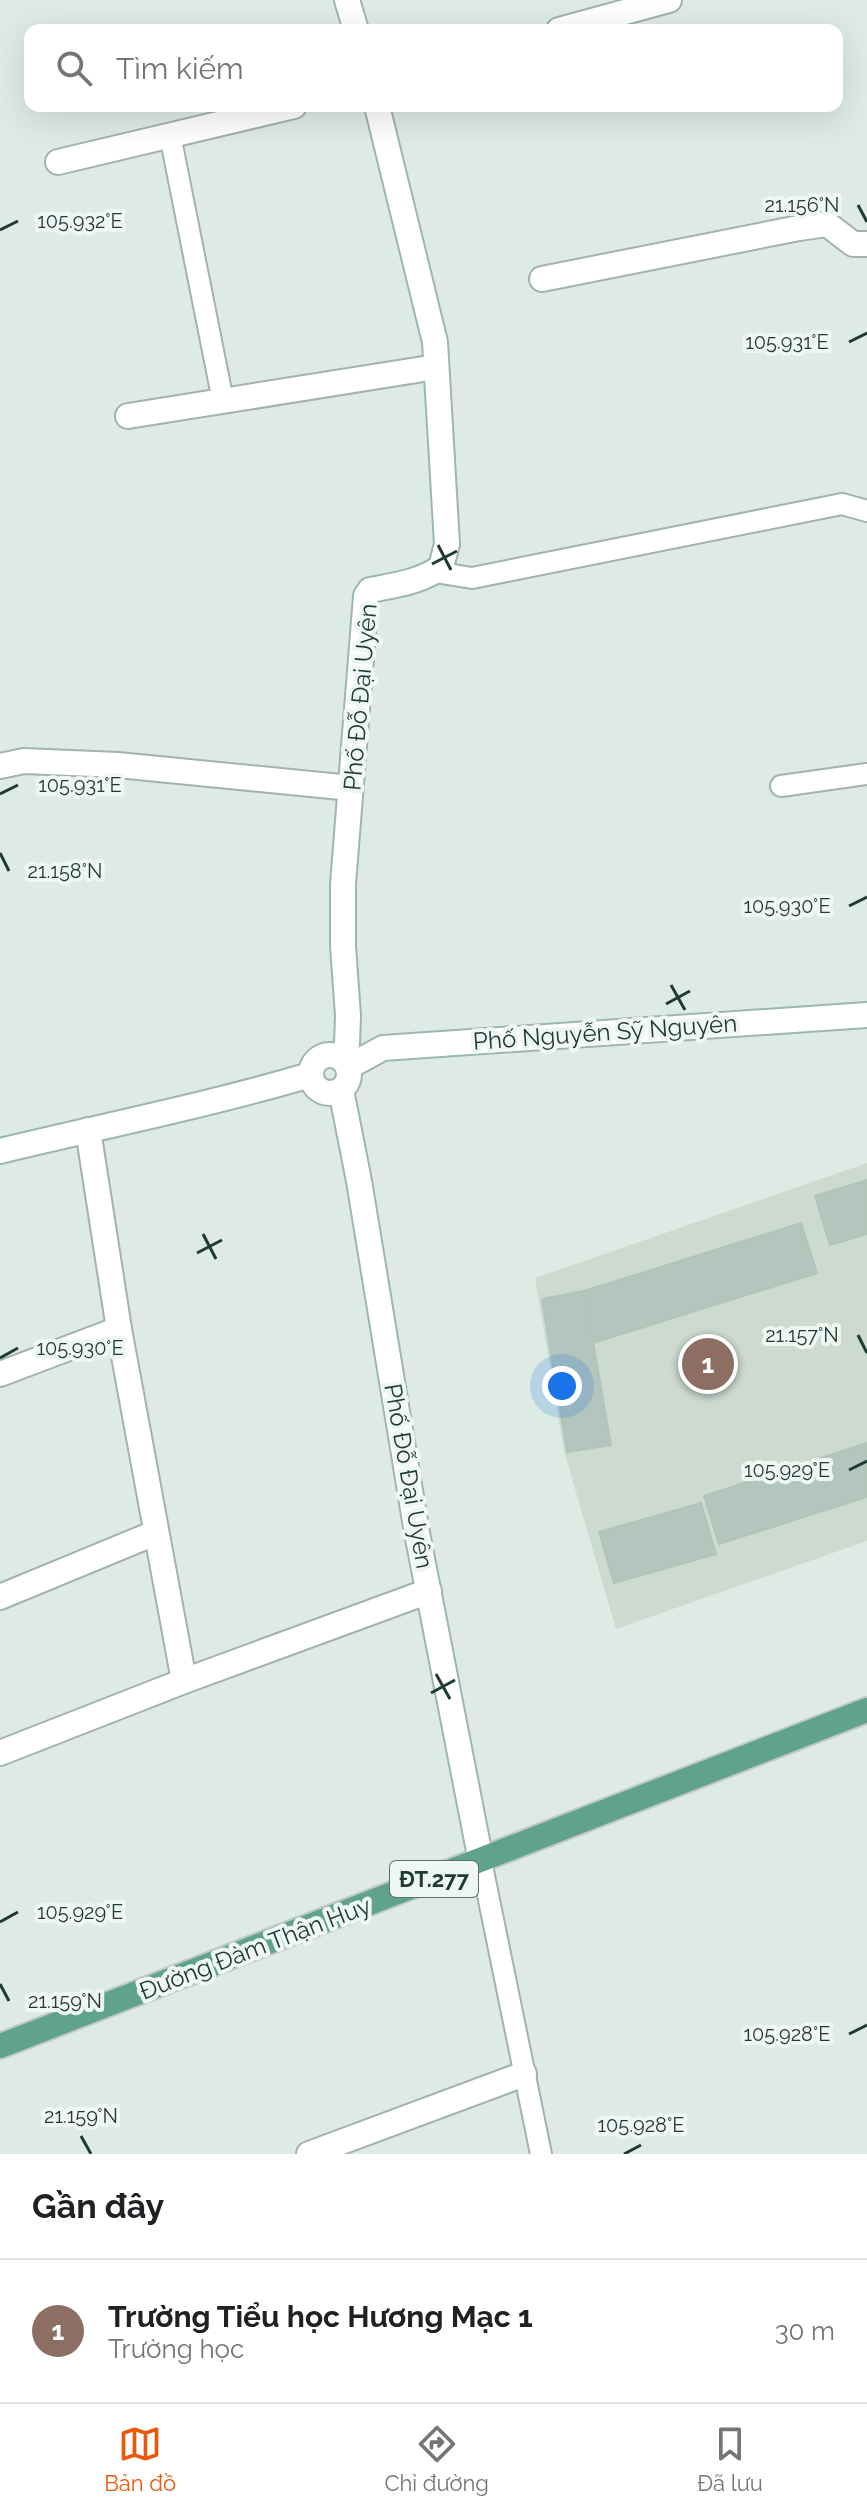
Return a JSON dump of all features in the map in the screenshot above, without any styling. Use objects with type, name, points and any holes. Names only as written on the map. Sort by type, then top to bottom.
[{"type":"main road","name":"Đường Đàm Thận Huy","points":[[0,2046],[867,1710]]},
{"type":"street","points":[[347,0],[354,24]]},
{"type":"street","points":[[581,24],[669,0]]},
{"type":"street","points":[[58,162],[268,112]]},
{"type":"street","points":[[378,112],[435,342],[447,544],[441,567],[435,572]]},
{"type":"street","points":[[542,279],[827,224],[853,244],[867,244]]},
{"type":"street","points":[[128,416],[436,367]]},
{"type":"street","name":"Phố Đỗ Đại Uyên","points":[[435,572],[402,584],[370,590],[366,596],[343,884],[348,1016],[344,1072],[429,1591],[481,1861]]},
{"type":"street","points":[[0,766],[24,761],[118,765],[351,788]]},
{"type":"street","name":"Phố Nguyễn Sỹ Nguyên","points":[[88,1130],[170,1113],[310,1075],[320,1057],[329,1054],[344,1072],[383,1048],[867,1015]]},
{"type":"street","points":[[0,1151],[88,1130],[119,1329],[184,1681]]},
{"type":"street","points":[[0,1374],[119,1329]]},
{"type":"street","points":[[0,1597],[155,1533]]},
{"type":"street","points":[[2,1745],[429,1591]]},
{"type":"street","points":[[309,2154],[524,2074]]},
{"type":"lane","points":[[170,135],[223,401]]},
{"type":"lane","points":[[435,572],[472,578],[842,504],[867,511]]},
{"type":"lane","points":[[781,786],[867,774]]},
{"type":"lane","points":[[481,1861],[541,2154]]},
{"type":"shaded area","points":[[867,1163],[867,1541],[616,1629],[564,1451],[535,1278]]},
{"type":"building","points":[[867,1180],[867,1234],[830,1245],[815,1196]]},
{"type":"building","points":[[801,1223],[817,1273],[593,1343],[584,1291]]},
{"type":"building","points":[[584,1291],[611,1445],[567,1452],[542,1299]]},
{"type":"building","points":[[867,1443],[867,1497],[719,1544],[704,1496]]},
{"type":"building","points":[[701,1503],[716,1554],[614,1583],[599,1532]]},
{"type":"place","name":"Trường Tiểu học Hương Mạc 1","points":[[708,1364]]}]
